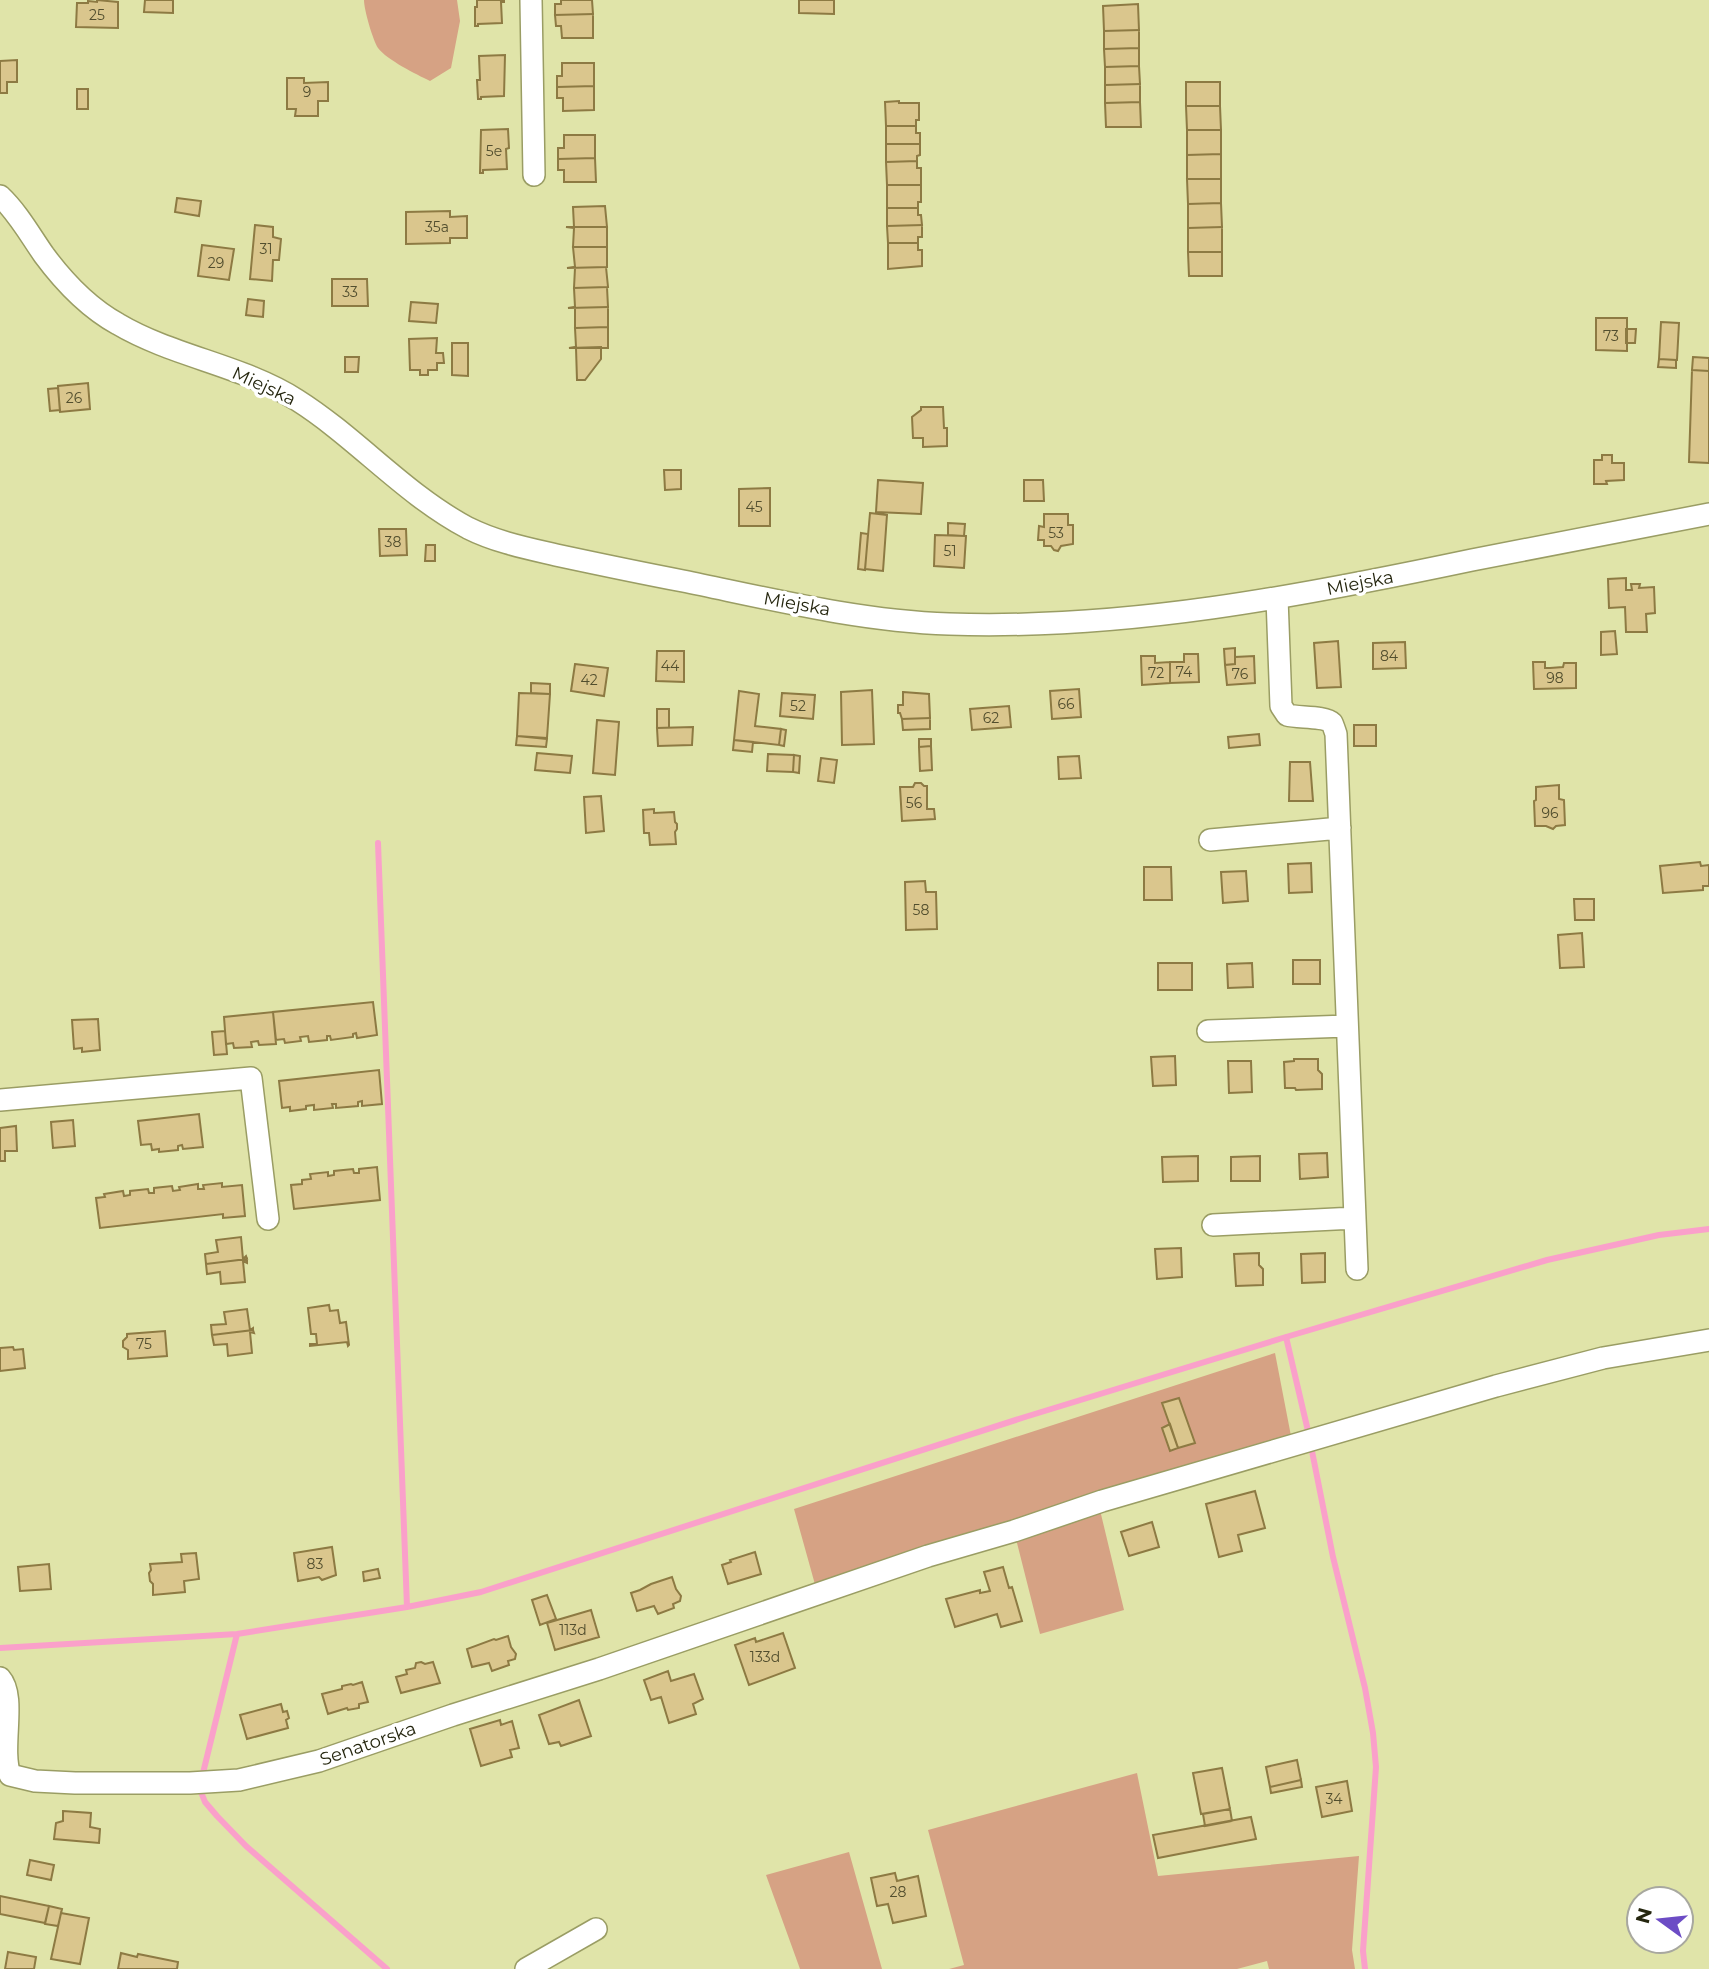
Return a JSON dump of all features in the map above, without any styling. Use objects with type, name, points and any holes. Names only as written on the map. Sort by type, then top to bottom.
[{"type":"street","points":[[531,0],[534,175]]},
{"type":"street","name":"Miejska","points":[[0,196],[13,209],[60,275],[84,299],[115,323],[154,342],[282,391],[339,431],[399,481],[468,528],[509,544],[785,602],[916,622],[1085,622],[1245,604],[1344,587],[1709,514]]},
{"type":"street","points":[[1277,598],[1280,706],[1287,716],[1325,719],[1333,723],[1336,734],[1357,1269]]},
{"type":"street","points":[[1210,841],[1340,828]]},
{"type":"street","points":[[1208,1031],[1347,1027]]},
{"type":"street","points":[[0,1100],[251,1078],[268,1219]]},
{"type":"street","points":[[1213,1225],[1354,1218]]},
{"type":"street","name":"Senatorska","points":[[0,1678],[5,1683],[7,1693],[3,1751],[5,1766],[10,1775],[35,1781],[75,1783],[190,1783],[239,1780],[318,1761],[928,1556],[1102,1501],[1496,1386],[1603,1358],[1709,1340]]},
{"type":"street","points":[[526,1969],[596,1929]]},
{"type":"shaded area","points":[[364,0],[457,0],[460,21],[451,68],[430,81],[388,57],[376,44]]},
{"type":"shaded area","points":[[1275,1353],[1291,1436],[816,1588],[794,1509]]},
{"type":"shaded area","points":[[1100,1510],[1124,1610],[1040,1634],[1015,1535]]},
{"type":"shaded area","points":[[1137,1773],[1158,1876],[1359,1856],[1352,1950],[1355,1969],[1269,1969],[1267,1961],[1237,1969],[949,1969],[964,1965],[928,1830]]},
{"type":"shaded area","points":[[849,1852],[882,1969],[800,1969],[766,1875]]},
{"type":"building","points":[[97,0],[118,2],[118,28],[76,27],[77,3]]},
{"type":"building","points":[[145,0],[173,0],[173,13],[144,12]]},
{"type":"building","points":[[477,0],[504,0],[501,2],[502,23],[475,26]]},
{"type":"building","points":[[561,0],[592,0],[593,14],[555,15],[555,4],[561,4]]},
{"type":"building","points":[[799,0],[834,0],[834,14],[799,13]]},
{"type":"building","points":[[1138,4],[1139,30],[1104,31],[1103,6]]},
{"type":"building","points":[[593,14],[593,38],[562,38],[561,26],[556,26],[555,15]]},
{"type":"building","points":[[1139,30],[1139,48],[1104,49],[1104,31]]},
{"type":"building","points":[[1139,48],[1139,66],[1105,67],[1104,49]]},
{"type":"building","points":[[505,55],[504,96],[478,99],[479,56]]},
{"type":"building","points":[[17,60],[17,82],[7,82],[7,93],[0,93],[0,61]]},
{"type":"building","points":[[562,63],[594,63],[594,86],[557,87],[557,76],[562,76]]},
{"type":"building","points":[[1139,66],[1140,84],[1105,85],[1105,67]]},
{"type":"building","points":[[287,78],[304,78],[304,83],[328,82],[328,101],[318,101],[318,116],[295,116],[296,109],[287,109]]},
{"type":"building","points":[[1186,82],[1220,82],[1220,106],[1186,106]]},
{"type":"building","points":[[1140,84],[1140,102],[1105,103],[1105,85]]},
{"type":"building","points":[[594,86],[594,110],[563,111],[563,98],[557,98],[557,87]]},
{"type":"building","points":[[77,89],[88,89],[88,109],[77,109]]},
{"type":"building","points":[[885,102],[919,103],[919,120],[916,120],[916,126],[886,126]]},
{"type":"building","points":[[1140,102],[1141,127],[1106,127],[1105,103]]},
{"type":"building","points":[[1186,106],[1220,106],[1221,130],[1187,130]]},
{"type":"building","points":[[886,126],[916,126],[916,133],[920,133],[920,144],[886,144]]},
{"type":"building","points":[[508,129],[507,169],[483,170],[483,173],[480,173],[481,130]]},
{"type":"building","points":[[1187,130],[1221,130],[1221,154],[1187,155]]},
{"type":"building","points":[[564,135],[595,135],[595,158],[558,159],[558,148],[564,148]]},
{"type":"building","points":[[886,144],[920,144],[920,155],[917,156],[917,161],[886,162]]},
{"type":"building","points":[[1221,154],[1221,179],[1187,179],[1187,155]]},
{"type":"building","points":[[595,158],[596,182],[564,182],[564,170],[558,170],[558,159]]},
{"type":"building","points":[[917,161],[917,168],[921,168],[921,185],[887,185],[886,162]]},
{"type":"building","points":[[1187,179],[1221,179],[1221,203],[1188,204]]},
{"type":"building","points":[[887,185],[921,185],[921,202],[918,202],[918,208],[887,208]]},
{"type":"building","points":[[177,198],[201,201],[199,216],[175,212]]},
{"type":"building","points":[[1221,203],[1222,227],[1188,228],[1188,204]]},
{"type":"building","points":[[605,206],[607,227],[574,227],[573,207]]},
{"type":"building","points":[[887,208],[918,208],[922,225],[887,226]]},
{"type":"building","points":[[450,211],[450,217],[467,216],[467,238],[450,238],[450,243],[406,244],[406,212]]},
{"type":"building","points":[[255,225],[273,227],[273,237],[281,239],[279,260],[273,260],[272,281],[250,279]]},
{"type":"building","points":[[922,225],[922,237],[918,237],[918,243],[888,243],[887,226]]},
{"type":"building","points":[[566,227],[607,227],[607,247],[573,247],[574,228]]},
{"type":"building","points":[[1222,227],[1222,252],[1188,252],[1188,228]]},
{"type":"building","points":[[888,243],[918,243],[918,250],[922,250],[922,266],[888,269]]},
{"type":"building","points":[[202,245],[234,249],[229,280],[198,276]]},
{"type":"building","points":[[573,247],[607,247],[607,267],[567,268],[575,267]]},
{"type":"building","points":[[1188,252],[1222,252],[1222,276],[1189,276]]},
{"type":"building","points":[[606,267],[608,287],[574,288],[575,268],[567,268]]},
{"type":"building","points":[[332,279],[367,279],[368,306],[332,306]]},
{"type":"building","points":[[607,287],[608,307],[568,308],[575,307],[574,288]]},
{"type":"building","points":[[248,299],[264,301],[263,317],[246,315]]},
{"type":"building","points":[[411,302],[438,304],[436,323],[409,321]]},
{"type":"building","points":[[608,307],[608,327],[575,328],[575,308],[568,308]]},
{"type":"building","points":[[1596,318],[1627,318],[1627,351],[1596,350]]},
{"type":"building","points":[[1661,322],[1679,323],[1677,360],[1659,359]]},
{"type":"building","points":[[608,327],[608,348],[569,348],[576,347],[575,328]]},
{"type":"building","points":[[1626,329],[1636,329],[1635,343],[1626,343]]},
{"type":"building","points":[[437,338],[436,353],[443,353],[444,363],[437,363],[437,370],[428,370],[428,375],[420,375],[420,370],[410,370],[409,339]]},
{"type":"building","points":[[452,343],[468,343],[468,376],[452,375]]},
{"type":"building","points":[[601,347],[601,359],[585,380],[577,380],[576,348],[569,348]]},
{"type":"building","points":[[345,357],[359,357],[358,372],[345,372]]},
{"type":"building","points":[[1693,357],[1709,358],[1709,371],[1692,370]]},
{"type":"building","points":[[1659,359],[1676,360],[1676,368],[1658,367]]},
{"type":"building","points":[[1692,370],[1709,371],[1709,463],[1689,462]]},
{"type":"building","points":[[88,383],[90,409],[60,412],[58,386]]},
{"type":"building","points":[[58,388],[60,410],[50,411],[48,389]]},
{"type":"building","points":[[921,407],[943,407],[947,446],[923,447],[923,438],[913,438],[912,417]]},
{"type":"building","points":[[1602,455],[1612,455],[1612,463],[1624,463],[1624,480],[1594,484],[1594,460],[1602,460]]},
{"type":"building","points":[[664,470],[681,470],[681,489],[665,490]]},
{"type":"building","points":[[878,480],[923,483],[921,514],[876,512]]},
{"type":"building","points":[[1024,480],[1043,480],[1044,501],[1024,501]]},
{"type":"building","points":[[770,488],[770,526],[739,526],[739,489]]},
{"type":"building","points":[[870,513],[887,515],[883,571],[865,569]]},
{"type":"building","points":[[1044,514],[1068,514],[1068,525],[1073,525],[1073,544],[1061,546],[1058,551],[1051,546],[1044,546],[1044,540],[1038,540],[1039,526],[1044,527]]},
{"type":"building","points":[[948,523],[965,524],[964,536],[948,535]]},
{"type":"building","points":[[379,529],[406,529],[407,555],[380,556]]},
{"type":"building","points":[[861,533],[868,534],[865,570],[858,569]]},
{"type":"building","points":[[935,535],[966,536],[964,568],[934,566]]},
{"type":"building","points":[[426,545],[435,545],[435,561],[425,561]]},
{"type":"building","points":[[1626,578],[1626,590],[1632,590],[1631,584],[1640,584],[1639,588],[1654,587],[1655,613],[1646,614],[1647,632],[1626,632],[1625,607],[1609,608],[1608,579]]},
{"type":"building","points":[[1615,631],[1617,654],[1601,655],[1601,632]]},
{"type":"building","points":[[1338,641],[1341,687],[1317,688],[1314,643]]},
{"type":"building","points":[[1405,642],[1406,668],[1373,669],[1373,643]]},
{"type":"building","points":[[1235,648],[1235,664],[1225,665],[1224,649]]},
{"type":"building","points":[[657,651],[684,651],[684,682],[656,681]]},
{"type":"building","points":[[1184,654],[1198,654],[1199,682],[1170,683],[1170,662],[1184,662]]},
{"type":"building","points":[[1141,656],[1155,656],[1155,663],[1170,662],[1170,683],[1142,685]]},
{"type":"building","points":[[1254,656],[1255,683],[1227,685],[1225,665],[1235,664],[1235,657]]},
{"type":"building","points":[[1533,662],[1545,662],[1545,668],[1576,663],[1576,688],[1534,689]]},
{"type":"building","points":[[575,664],[608,668],[604,696],[571,691]]},
{"type":"building","points":[[531,683],[550,684],[550,694],[531,693]]},
{"type":"building","points":[[1079,689],[1081,717],[1052,719],[1050,691]]},
{"type":"building","points":[[872,690],[874,744],[842,745],[841,692]]},
{"type":"building","points":[[739,691],[759,694],[755,726],[781,729],[779,745],[734,740]]},
{"type":"building","points":[[903,692],[929,694],[930,718],[902,719],[898,713],[898,705],[903,705]]},
{"type":"building","points":[[519,693],[550,694],[547,738],[517,736]]},
{"type":"building","points":[[782,693],[815,695],[813,719],[780,716]]},
{"type":"building","points":[[1009,706],[1011,727],[972,730],[970,709]]},
{"type":"building","points":[[657,709],[669,709],[669,728],[657,728]]},
{"type":"building","points":[[930,718],[930,729],[903,730],[902,719]]},
{"type":"building","points":[[597,720],[619,722],[615,775],[593,773]]},
{"type":"building","points":[[1354,725],[1376,725],[1376,746],[1354,746]]},
{"type":"building","points":[[693,727],[692,745],[658,746],[657,728]]},
{"type":"building","points":[[781,729],[786,730],[784,746],[779,745]]},
{"type":"building","points":[[1259,734],[1260,745],[1229,748],[1228,737]]},
{"type":"building","points":[[517,736],[547,739],[546,747],[516,745]]},
{"type":"building","points":[[919,739],[931,739],[931,746],[919,747]]},
{"type":"building","points":[[734,740],[753,742],[752,752],[733,750]]},
{"type":"building","points":[[931,746],[932,770],[920,771],[919,747]]},
{"type":"building","points":[[537,753],[572,756],[570,773],[535,770]]},
{"type":"building","points":[[768,754],[794,755],[793,772],[767,771]]},
{"type":"building","points":[[794,755],[800,756],[799,773],[793,772]]},
{"type":"building","points":[[1079,756],[1081,778],[1059,779],[1058,757]]},
{"type":"building","points":[[821,758],[837,760],[834,783],[818,781]]},
{"type":"building","points":[[1290,762],[1310,762],[1313,801],[1289,801]]},
{"type":"building","points":[[915,783],[927,786],[927,809],[934,809],[935,819],[902,821],[900,787],[913,787]]},
{"type":"building","points":[[1559,785],[1559,799],[1564,800],[1565,825],[1553,829],[1535,826],[1536,787]]},
{"type":"building","points":[[601,796],[604,831],[586,833],[584,797]]},
{"type":"building","points":[[654,809],[654,813],[674,812],[677,824],[676,844],[650,845],[649,833],[644,833],[643,810]]},
{"type":"building","points":[[1700,862],[1701,866],[1709,865],[1709,886],[1703,886],[1703,890],[1663,893],[1660,866]]},
{"type":"building","points":[[1311,863],[1312,892],[1289,893],[1288,864]]},
{"type":"building","points":[[1144,867],[1171,867],[1172,900],[1144,900]]},
{"type":"building","points":[[1246,871],[1248,901],[1223,903],[1221,872]]},
{"type":"building","points":[[925,881],[926,892],[936,892],[937,929],[906,930],[905,882]]},
{"type":"building","points":[[1574,899],[1594,899],[1594,920],[1575,920]]},
{"type":"building","points":[[1582,933],[1584,967],[1560,968],[1558,935]]},
{"type":"building","points":[[1293,960],[1320,960],[1320,984],[1293,984]]},
{"type":"building","points":[[1158,963],[1192,963],[1192,990],[1158,990]]},
{"type":"building","points":[[1252,963],[1253,987],[1228,988],[1227,964]]},
{"type":"building","points":[[373,1002],[377,1035],[357,1038],[356,1033],[353,1037],[331,1040],[330,1036],[327,1036],[327,1040],[309,1042],[308,1036],[300,1037],[301,1041],[285,1043],[284,1039],[276,1040],[273,1012]]},
{"type":"building","points":[[273,1012],[276,1044],[259,1045],[258,1041],[251,1042],[252,1047],[234,1048],[233,1043],[226,1044],[224,1017]]},
{"type":"building","points":[[98,1019],[100,1050],[82,1052],[82,1048],[74,1049],[72,1020]]},
{"type":"building","points":[[225,1031],[227,1054],[214,1055],[212,1032]]},
{"type":"building","points":[[1175,1056],[1176,1085],[1153,1086],[1151,1057]]},
{"type":"building","points":[[1294,1059],[1318,1059],[1322,1089],[1285,1088],[1284,1062]]},
{"type":"building","points":[[1228,1061],[1251,1061],[1252,1092],[1229,1093]]},
{"type":"building","points":[[379,1070],[382,1104],[362,1106],[362,1101],[358,1102],[358,1106],[336,1108],[336,1104],[332,1104],[333,1108],[314,1110],[314,1105],[290,1111],[290,1107],[282,1108],[279,1081]]},
{"type":"building","points":[[199,1114],[203,1147],[183,1149],[182,1145],[178,1146],[178,1150],[159,1152],[159,1149],[152,1150],[151,1144],[141,1145],[138,1121]]},
{"type":"building","points":[[73,1120],[75,1146],[53,1148],[51,1122]]},
{"type":"building","points":[[16,1126],[17,1151],[5,1151],[5,1161],[0,1161],[0,1128]]},
{"type":"building","points":[[1327,1153],[1328,1177],[1300,1179],[1299,1154]]},
{"type":"building","points":[[1198,1156],[1198,1181],[1163,1182],[1162,1157]]},
{"type":"building","points":[[1260,1156],[1260,1181],[1231,1181],[1231,1157]]},
{"type":"building","points":[[377,1167],[380,1200],[294,1209],[291,1185],[302,1184],[302,1180],[311,1179],[310,1174],[328,1172],[328,1176],[334,1175],[334,1171],[353,1169],[354,1173],[359,1173],[359,1169]]},
{"type":"building","points":[[222,1183],[222,1187],[242,1185],[245,1216],[223,1218],[223,1214],[100,1228],[96,1198],[105,1197],[104,1194],[123,1191],[124,1196],[130,1195],[130,1191],[148,1189],[149,1193],[154,1193],[154,1188],[172,1186],[173,1191],[180,1190],[179,1187],[198,1184],[198,1189],[204,1189],[203,1185]]},
{"type":"building","points":[[241,1237],[243,1259],[246,1256],[247,1259],[206,1264],[205,1254],[218,1252],[216,1240]]},
{"type":"building","points":[[1181,1248],[1182,1277],[1157,1279],[1155,1249]]},
{"type":"building","points":[[1259,1253],[1263,1285],[1236,1286],[1234,1254]]},
{"type":"building","points":[[1325,1253],[1325,1282],[1302,1283],[1301,1254]]},
{"type":"building","points":[[247,1259],[247,1263],[243,1261],[245,1282],[221,1284],[220,1272],[207,1274],[206,1264]]},
{"type":"building","points":[[329,1305],[330,1311],[338,1310],[340,1323],[346,1322],[349,1345],[347,1342],[310,1346],[317,1344],[316,1334],[311,1334],[308,1308]]},
{"type":"building","points":[[247,1309],[250,1330],[253,1330],[212,1335],[211,1325],[226,1324],[224,1312]]},
{"type":"building","points":[[253,1330],[254,1333],[250,1332],[252,1353],[228,1356],[227,1344],[214,1345],[212,1335]]},
{"type":"building","points":[[165,1331],[167,1356],[128,1359],[128,1350],[123,1347],[127,1334]]},
{"type":"building","points":[[13,1347],[14,1350],[23,1349],[25,1368],[0,1371],[0,1348]]},
{"type":"building","points":[[1179,1398],[1195,1443],[1178,1448],[1162,1403]]},
{"type":"building","points":[[1170,1424],[1178,1448],[1170,1451],[1162,1428]]},
{"type":"building","points":[[1255,1491],[1265,1528],[1238,1535],[1242,1551],[1219,1557],[1206,1504]]},
{"type":"building","points":[[1152,1522],[1159,1547],[1129,1556],[1121,1532]]},
{"type":"building","points":[[332,1547],[336,1575],[322,1580],[319,1577],[298,1581],[294,1553]]},
{"type":"building","points":[[755,1552],[761,1574],[728,1584],[722,1565]]},
{"type":"building","points":[[196,1553],[199,1579],[184,1581],[185,1592],[153,1595],[150,1564],[182,1562],[181,1554]]},
{"type":"building","points":[[49,1564],[51,1589],[20,1591],[18,1567]]},
{"type":"building","points":[[1003,1567],[1022,1621],[1001,1627],[997,1614],[955,1627],[946,1599],[980,1590],[980,1593],[990,1591],[984,1572]]},
{"type":"building","points":[[378,1569],[380,1578],[364,1581],[363,1572]]},
{"type":"building","points":[[672,1577],[681,1596],[680,1601],[673,1604],[674,1608],[658,1614],[654,1606],[637,1611],[631,1593]]},
{"type":"building","points":[[547,1595],[556,1619],[540,1625],[532,1600]]},
{"type":"building","points":[[591,1610],[599,1637],[555,1650],[547,1623]]},
{"type":"building","points":[[783,1633],[795,1668],[749,1685],[735,1645],[755,1638],[756,1642]]},
{"type":"building","points":[[508,1636],[516,1654],[515,1659],[508,1661],[509,1665],[492,1671],[489,1663],[472,1667],[467,1649]]},
{"type":"building","points":[[433,1662],[440,1683],[401,1693],[396,1677],[407,1674],[406,1670],[415,1668],[416,1663]]},
{"type":"building","points":[[668,1671],[671,1681],[694,1674],[703,1699],[693,1704],[696,1714],[669,1723],[661,1697],[651,1700],[644,1680]]},
{"type":"building","points":[[362,1682],[368,1702],[359,1704],[359,1708],[347,1708],[328,1714],[322,1694]]},
{"type":"building","points":[[579,1700],[591,1736],[561,1746],[559,1742],[549,1744],[539,1715]]},
{"type":"building","points":[[281,1704],[283,1712],[287,1711],[288,1728],[247,1739],[240,1715]]},
{"type":"building","points":[[500,1720],[501,1725],[512,1721],[519,1748],[510,1750],[512,1757],[481,1766],[470,1729]]},
{"type":"building","points":[[1297,1760],[1301,1780],[1270,1787],[1266,1767]]},
{"type":"building","points":[[1222,1768],[1230,1809],[1201,1814],[1193,1773]]},
{"type":"building","points":[[1301,1780],[1302,1787],[1271,1793],[1270,1787]]},
{"type":"building","points":[[1347,1781],[1352,1811],[1322,1817],[1316,1787]]},
{"type":"building","points":[[1230,1809],[1232,1821],[1205,1826],[1203,1814]]},
{"type":"building","points":[[63,1811],[91,1813],[90,1827],[100,1829],[99,1843],[54,1839],[56,1823],[63,1821]]},
{"type":"building","points":[[1251,1817],[1256,1839],[1158,1858],[1153,1835]]},
{"type":"building","points":[[30,1860],[54,1865],[51,1880],[27,1875]]},
{"type":"building","points":[[895,1873],[897,1881],[918,1876],[926,1916],[893,1923],[888,1904],[877,1906],[871,1878]]},
{"type":"building","points":[[0,1896],[49,1906],[45,1923],[0,1914]]},
{"type":"building","points":[[49,1906],[62,1909],[58,1926],[45,1924]]},
{"type":"building","points":[[61,1913],[89,1918],[80,1964],[51,1959]]},
{"type":"building","points":[[8,1952],[36,1957],[34,1969],[5,1969]]},
{"type":"building","points":[[121,1953],[178,1962],[177,1969],[118,1969]]},
{"type":"waterway","points":[[378,843],[407,1607]]},
{"type":"waterway","points":[[0,1648],[237,1634],[407,1607],[481,1592],[1025,1417],[1286,1337],[1547,1260],[1659,1235],[1709,1229]]},
{"type":"waterway","points":[[1286,1337],[1373,1733],[1376,1767],[1363,1951],[1365,1969]]},
{"type":"waterway","points":[[237,1634],[203,1773],[201,1792],[205,1802],[246,1846],[387,1969]]}]
